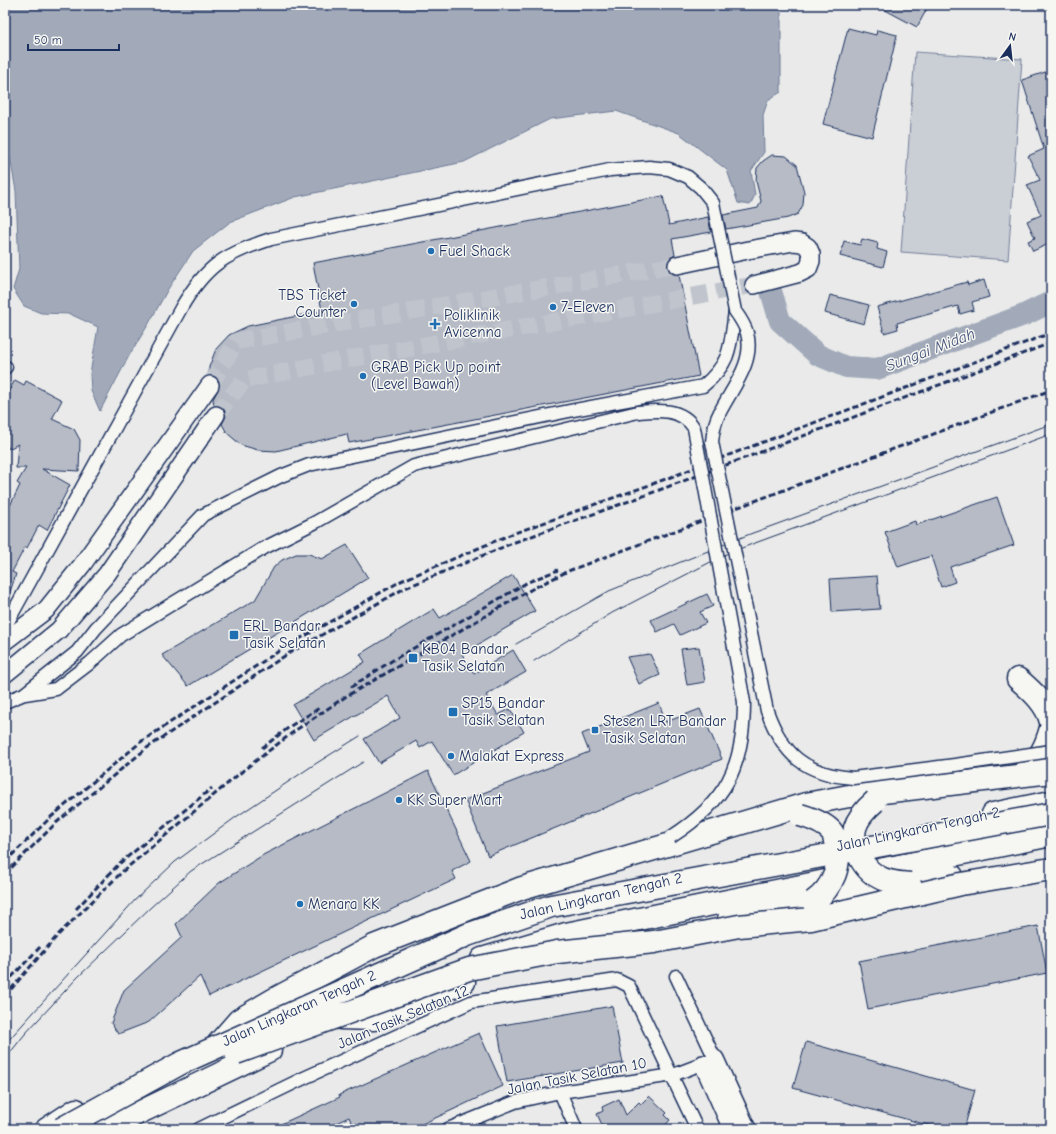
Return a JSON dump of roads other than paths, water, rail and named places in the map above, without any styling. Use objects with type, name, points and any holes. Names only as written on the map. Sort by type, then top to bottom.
[{"type":"highway","points":[[1018,679],[1042,702],[1049,714],[1051,722]]},
{"type":"highway","points":[[1009,779],[1034,763],[1043,751],[1051,728]]},
{"type":"highway","points":[[218,1044],[239,1020],[272,1000],[374,946],[522,888],[791,814],[806,804],[849,796],[1009,779],[1051,772]]},
{"type":"highway","points":[[906,790],[875,801],[862,813],[855,828],[856,846],[860,857],[870,872],[882,879],[896,883],[910,884]]},
{"type":"highway","name":"Jalan Lingkaran Tengah 2","points":[[47,1129],[74,1110],[218,1044],[443,944],[521,914],[590,896],[1051,802]]},
{"type":"highway","points":[[791,814],[816,820],[832,832],[839,851],[839,860],[834,878],[824,894],[813,902]]},
{"type":"highway","points":[[61,1129],[181,1063],[467,934],[551,906],[1051,814]]},
{"type":"highway","name":"Jalan Lingkaran Tengah 2","points":[[108,1128],[340,1018],[493,954],[566,934],[1051,835]]},
{"type":"highway","points":[[340,1018],[374,1019],[443,990],[500,969],[645,935],[813,902],[1051,859]]},
{"type":"highway","points":[[83,1129],[184,1072],[469,969],[557,952],[654,942],[739,926],[811,919],[961,884],[1051,868]]},
{"type":"street","points":[[5,627],[190,291],[207,271],[238,250],[271,239],[610,170],[656,168],[669,169],[688,177],[701,188],[713,203],[735,311],[728,355],[716,375],[703,386],[574,410],[349,456],[309,465],[281,476],[203,515],[96,628],[77,652],[24,694]]},
{"type":"street","points":[[677,266],[723,255],[794,242],[802,243],[808,247],[811,254],[811,261],[808,269],[800,273],[754,285]]},
{"type":"street","points":[[723,255],[728,290]]},
{"type":"street","points":[[735,311],[745,326],[749,348],[737,383],[719,412],[714,427],[712,442],[767,711],[774,729],[783,745],[794,758],[817,772],[836,777],[853,778],[1051,751]]},
{"type":"street","points":[[5,641],[46,610],[82,566],[210,385]]},
{"type":"street","points":[[522,888],[671,837],[693,823],[709,808],[730,777],[741,745],[744,730],[744,702],[694,428],[683,417],[674,413],[657,410],[638,412],[574,410]]},
{"type":"street","points":[[5,702],[24,694],[56,689],[90,663],[121,635],[264,548],[316,522],[414,466],[638,412]]},
{"type":"street","points":[[5,674],[59,630],[108,574],[216,415]]},
{"type":"street","points":[[676,976],[709,1061],[732,1129]]},
{"type":"street","name":"Jalan Tasik Selatan 12","points":[[199,1129],[304,1078],[471,1002],[617,980],[629,986],[673,1075],[697,1129]]},
{"type":"street","points":[[709,1061],[747,1129]]},
{"type":"street","name":"Jalan Tasik Selatan 10","points":[[452,1128],[504,1106],[560,1092],[673,1075],[709,1061]]},
{"type":"street","points":[[560,1092],[576,1129]]},
{"type":"water","points":[[5,5],[781,5],[781,92],[768,100],[763,115],[764,152],[751,171],[755,195],[750,205],[738,203],[727,170],[679,133],[616,111],[550,119],[464,162],[295,197],[230,222],[193,251],[168,289],[130,354],[100,411],[91,391],[90,374],[98,327],[70,314],[41,313],[24,306],[13,289],[19,269],[16,191],[5,129]]},
{"type":"waterway","name":"Sungai Midah","points":[[771,291],[780,321],[818,355],[846,367],[877,369],[1024,315],[1051,302]]},
{"type":"tunnel","points":[[210,385],[237,341],[677,265]]},
{"type":"tunnel","points":[[216,415],[244,380],[333,362],[754,285]]},
{"type":"tram line","points":[[516,644],[609,591],[750,534],[1051,424]]},
{"type":"tram line","points":[[534,661],[612,613],[728,553],[1051,434]]},
{"type":"tram line","points":[[5,1044],[135,900],[175,862],[236,817],[360,736]]},
{"type":"tram line","points":[[5,1059],[25,1034],[77,978],[191,871],[363,762]]},
{"type":"railway","points":[[5,862],[51,817],[142,741],[282,649],[401,581],[512,534],[655,483],[1051,333]]},
{"type":"railway","points":[[5,874],[56,823],[147,748],[286,655],[405,588],[515,542],[638,498],[1051,343]]},
{"type":"railway","points":[[5,996],[58,935],[123,871],[245,769],[296,730],[345,697],[532,589],[568,571],[1051,390]]},
{"type":"railway","points":[[351,687],[393,660],[528,582],[558,570]]},
{"type":"railway","points":[[262,748],[292,725],[321,707]]},
{"type":"railway","points":[[76,909],[120,863],[212,788]]},
{"type":"railway","points":[[5,984],[42,945]]},
{"type":"place","name":"Fuel Shack","points":[[431,251]]},
{"type":"place","name":"TBS Ticket Counter","points":[[354,304]]},
{"type":"place","name":"7-Eleven","points":[[553,307]]},
{"type":"place","name":"Poliklinik Avicenna","points":[[435,324]]},
{"type":"place","name":"GRAB Pick Up point (Level Bawah)","points":[[363,376]]},
{"type":"place","name":"ERL Bandar Tasik Selatan","points":[[234,635]]},
{"type":"place","name":"KB04 Bandar Tasik Selatan","points":[[413,658]]},
{"type":"place","name":"SP15 Bandar Tasik Selatan","points":[[453,712]]},
{"type":"place","name":"Stesen LRT Bandar Tasik Selatan","points":[[595,730]]},
{"type":"place","name":"Malakat Express","points":[[451,756]]},
{"type":"place","name":"KK Super Mart","points":[[399,800]]},
{"type":"place","name":"Menara KK","points":[[300,904]]}]
